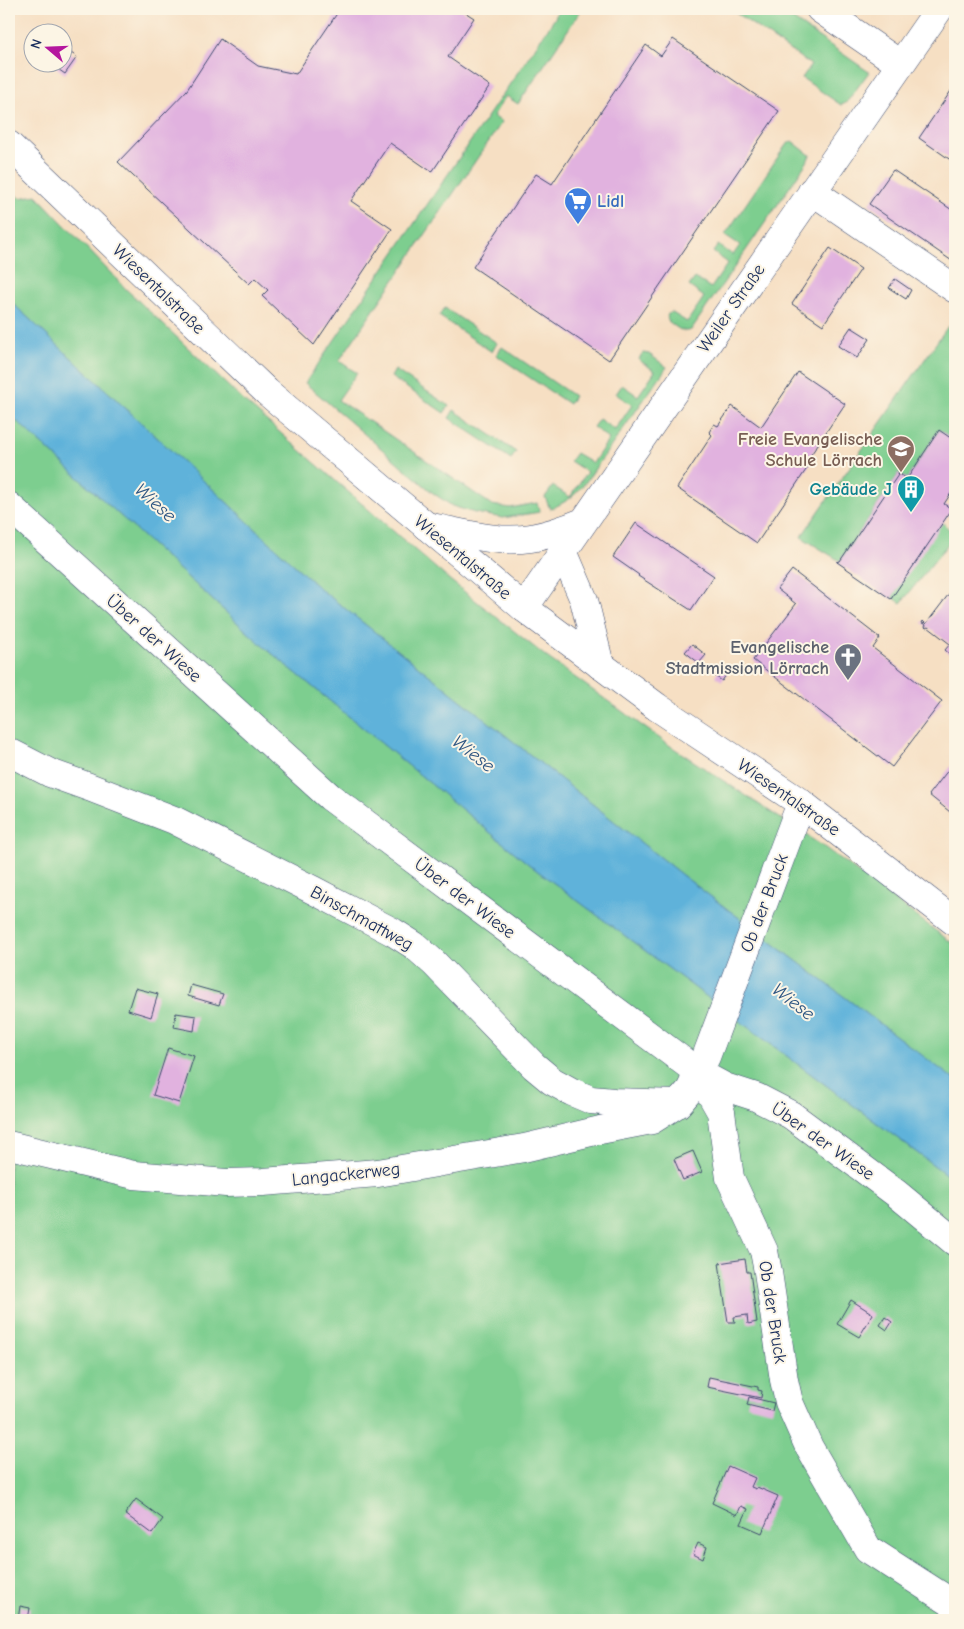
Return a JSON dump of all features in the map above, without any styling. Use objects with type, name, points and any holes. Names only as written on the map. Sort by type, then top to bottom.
[{"type":"street","points":[[820,9],[900,64]]},
{"type":"street","name":"Weiler Straße","points":[[524,608],[939,9]]},
{"type":"street","name":"Wiesentalstraße","points":[[9,145],[267,392],[524,608],[657,707],[801,803],[955,922]]},
{"type":"street","points":[[812,191],[955,289]]},
{"type":"street","name":"Über der Wiese","points":[[9,506],[330,797],[703,1065],[725,1087],[756,1097],[791,1115],[897,1194],[955,1242]]},
{"type":"street","points":[[426,526],[512,540],[562,531],[583,522]]},
{"type":"street","points":[[563,551],[584,600],[600,665]]},
{"type":"street","name":"Binschmattweg","points":[[9,752],[50,773],[174,820],[393,932],[415,946],[434,963],[534,1066],[552,1081],[572,1092],[592,1100],[678,1104]]},
{"type":"street","name":"Ob der Bruck","points":[[801,803],[703,1065],[721,1112],[730,1178],[764,1251],[789,1402],[809,1447],[868,1550],[955,1605]]},
{"type":"street","points":[[678,1104],[690,1090],[703,1065]]},
{"type":"street","name":"Langackerweg","points":[[9,1145],[134,1175],[226,1183],[263,1182],[378,1173],[524,1148],[652,1120],[678,1104]]},
{"type":"green space","points":[[559,9],[582,9],[518,104],[506,96],[493,116],[502,122],[339,361],[357,373],[338,400],[492,505],[510,508],[537,503],[540,512],[503,518],[475,513],[452,506],[433,493],[305,383],[555,18]]},
{"type":"green space","points":[[730,9],[778,9],[869,72],[846,103],[841,105],[802,78],[811,65]]},
{"type":"green space","points":[[792,141],[810,155],[807,162],[691,330],[679,329],[668,321],[667,315],[671,312],[687,322],[704,297],[689,286],[695,278],[711,288],[728,263],[713,252],[718,245],[733,255],[740,245],[725,235],[786,145]]},
{"type":"green space","points":[[9,187],[19,198],[36,195],[127,290],[245,402],[446,577],[548,658],[669,745],[824,847],[955,945],[955,1080],[682,875],[319,588],[9,300]]},
{"type":"green space","points":[[445,308],[497,343],[492,352],[439,316]]},
{"type":"green space","points":[[948,326],[955,332],[955,441],[939,430],[907,479],[899,473],[897,474],[840,561],[801,537]]},
{"type":"green space","points":[[502,347],[574,396],[569,404],[496,355]]},
{"type":"green space","points":[[643,353],[649,354],[667,367],[585,483],[569,499],[550,509],[545,497],[553,486],[570,497],[587,472],[570,461],[576,453],[593,463],[609,439],[593,427],[599,419],[615,430],[632,405],[616,394],[622,385],[638,396],[655,371],[639,360]]},
{"type":"green space","points":[[395,370],[449,406],[444,413],[391,377]]},
{"type":"green space","points":[[454,410],[516,452],[511,459],[449,418]]},
{"type":"green space","points":[[9,414],[263,646],[531,866],[955,1181],[955,1620],[9,1620]]},
{"type":"green space","points":[[942,522],[955,535],[901,603],[892,597]]},
{"type":"water","name":"Wiese","points":[[9,300],[319,588],[682,875],[955,1080],[955,1181],[531,866],[263,646],[9,414]]},
{"type":"building","points":[[340,9],[460,9],[474,18],[448,57],[490,86],[432,172],[390,143],[351,201],[392,229],[314,345],[262,296],[268,290],[255,278],[249,284],[118,162],[187,90],[220,39],[258,66],[296,74]]},
{"type":"building","points":[[673,39],[779,111],[609,360],[473,267],[536,174],[552,184],[646,45],[661,56]]},
{"type":"building","points":[[72,54],[77,57],[72,64]]},
{"type":"building","points":[[955,85],[955,163],[919,138]]},
{"type":"building","points":[[893,170],[955,212],[955,263],[869,204]]},
{"type":"building","points":[[830,248],[861,269],[823,325],[792,304]]},
{"type":"building","points":[[895,279],[911,290],[906,299],[889,288]]},
{"type":"building","points":[[851,327],[870,339],[857,358],[838,346]]},
{"type":"building","points":[[798,372],[845,404],[808,459],[812,461],[757,543],[677,488],[712,435],[709,432],[714,424],[718,426],[732,406],[761,427]]},
{"type":"building","name":"Gebäude J","points":[[939,430],[955,441],[955,487],[944,504],[952,509],[891,599],[837,562],[840,561],[898,473],[907,479]]},
{"type":"building","points":[[636,523],[714,576],[691,610],[638,576],[613,557]]},
{"type":"building","name":"Evangelische Stadtmission Lörrach","points":[[792,570],[880,638],[873,648],[942,701],[892,767],[753,660],[796,604],[777,589]]},
{"type":"building","points":[[955,586],[955,652],[952,656],[945,650],[950,644],[928,627],[926,628],[926,625],[922,623],[923,621],[926,624]]},
{"type":"building","points":[[692,644],[706,655],[699,663],[685,652]]},
{"type":"building","points":[[721,667],[728,672],[722,681],[715,676]]},
{"type":"building","points":[[955,761],[955,816],[929,795]]},
{"type":"building","points":[[191,985],[223,994],[219,1005],[188,996]]},
{"type":"building","points":[[135,988],[158,994],[151,1017],[128,1010]]},
{"type":"building","points":[[176,1013],[196,1016],[194,1031],[174,1027]]},
{"type":"building","points":[[168,1048],[194,1056],[179,1103],[153,1095]]},
{"type":"building","points":[[693,1151],[702,1172],[683,1180],[674,1159]]},
{"type":"building","points":[[745,1259],[747,1272],[750,1272],[757,1322],[748,1324],[747,1315],[734,1317],[735,1322],[728,1322],[719,1263]]},
{"type":"building","points":[[851,1300],[873,1314],[859,1337],[837,1324]]},
{"type":"building","points":[[885,1317],[892,1322],[887,1330],[880,1325]]},
{"type":"building","points":[[709,1377],[758,1387],[758,1390],[762,1391],[761,1398],[707,1387]]},
{"type":"building","points":[[749,1397],[774,1403],[772,1411],[747,1405]]},
{"type":"building","points":[[728,1466],[755,1478],[751,1487],[756,1489],[757,1487],[778,1496],[762,1533],[741,1524],[748,1509],[741,1506],[737,1515],[712,1503]]},
{"type":"building","points":[[136,1499],[163,1519],[152,1534],[125,1514]]},
{"type":"building","points":[[698,1543],[707,1547],[703,1559],[693,1554]]},
{"type":"building","points":[[20,1606],[30,1608],[28,1620],[18,1620]]},
{"type":"place","name":"Lidl","points":[[578,225]]},
{"type":"place","name":"Freie Evangelische Schule Lörrach","points":[[901,473]]},
{"type":"place","name":"Gebäude J","points":[[911,513]]},
{"type":"place","name":"Evangelische Stadtmission Lörrach","points":[[848,681]]}]
